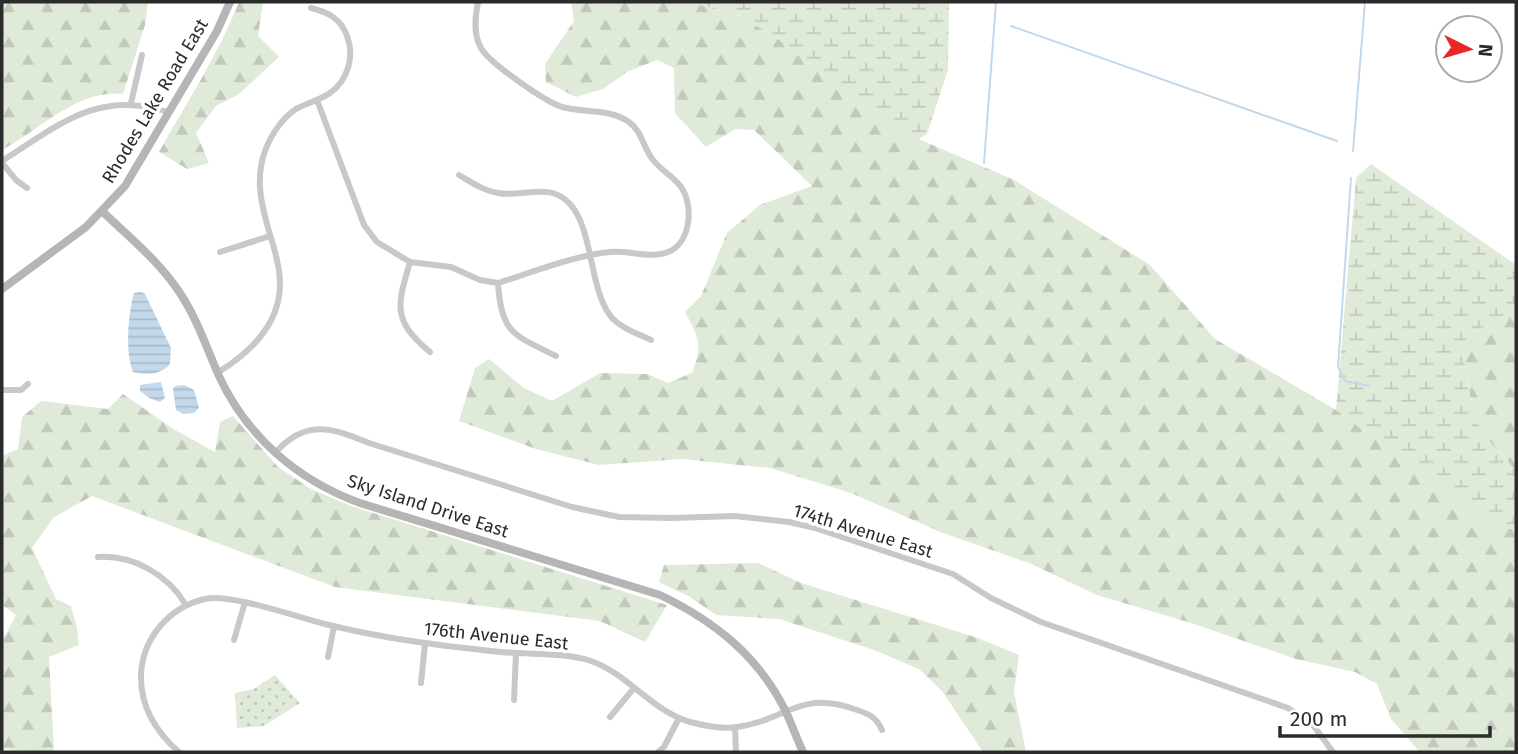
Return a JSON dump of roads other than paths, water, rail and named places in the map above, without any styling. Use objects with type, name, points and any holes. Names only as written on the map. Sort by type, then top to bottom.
[{"type":"street","name":"Rhodes Lake Road East","points":[[2,289],[86,227],[103,212],[132,177],[217,31],[230,2]]},
{"type":"street","points":[[317,100],[364,225],[377,242],[410,262],[451,267],[480,280],[498,283],[613,251],[658,254],[672,251],[678,246],[688,224],[685,196],[677,183],[654,162],[637,129],[629,122],[609,114],[551,103],[488,58],[476,37],[478,2]]},
{"type":"street","points":[[218,373],[239,360],[256,344],[273,316],[279,298],[280,281],[259,192],[264,154],[269,140],[285,119],[298,108],[329,94],[342,80],[351,54],[347,36],[339,22],[324,11],[311,8]]},
{"type":"street","points":[[131,103],[142,55]]},
{"type":"street","points":[[27,188],[16,180],[2,162],[72,117],[102,107],[131,103],[169,112]]},
{"type":"street","points":[[459,175],[498,193],[515,194],[536,190],[563,198],[569,203],[579,219],[608,313],[623,326],[651,340]]},
{"type":"street","name":"Sky Island Drive East","points":[[103,212],[167,275],[178,290],[197,321],[218,373],[237,410],[275,453],[303,475],[341,496],[647,591],[680,605],[732,639],[766,677],[803,752]]},
{"type":"street","points":[[220,252],[270,236]]},
{"type":"street","points":[[410,262],[401,294],[401,312],[408,331],[430,352]]},
{"type":"street","points":[[498,283],[501,311],[509,328],[520,338],[556,356]]},
{"type":"street","points":[[2,390],[22,390],[28,384]]},
{"type":"street","name":"174th Avenue East","points":[[275,453],[284,442],[295,435],[329,428],[382,447],[600,513],[646,518],[735,516],[815,528],[953,574],[991,598],[1041,622],[1288,708],[1313,725],[1333,752]]},
{"type":"street","points":[[98,557],[123,559],[158,574],[175,589],[186,606],[170,616],[153,635],[145,653],[141,673],[142,696],[146,707],[161,734],[179,752]]},
{"type":"street","name":"176th Avenue East","points":[[186,606],[215,598],[245,602],[334,626],[425,644],[557,655],[592,662],[624,679],[680,718],[713,727],[735,727],[765,721],[803,704],[820,701],[836,703],[870,715],[879,722],[882,730]]},
{"type":"street","points":[[234,640],[245,602]]},
{"type":"street","points":[[328,657],[334,626]]},
{"type":"street","points":[[421,683],[425,644]]},
{"type":"street","points":[[514,700],[516,653]]},
{"type":"street","points":[[610,717],[634,688]]},
{"type":"street","points":[[658,752],[664,747],[680,718]]},
{"type":"street","points":[[735,727],[736,752]]},
{"type":"water","points":[[134,293],[145,294],[171,348],[170,364],[162,370],[143,374],[133,372],[128,333]]},
{"type":"water","points":[[161,382],[165,398],[160,402],[140,391],[140,385]]},
{"type":"water","points":[[184,385],[194,390],[199,408],[194,413],[183,414],[176,410],[173,389],[175,386]]},
{"type":"waterway","points":[[984,163],[996,2]]},
{"type":"waterway","points":[[1353,151],[1365,2]]},
{"type":"waterway","points":[[1011,26],[1337,141]]},
{"type":"waterway","points":[[1351,178],[1338,367],[1345,381],[1369,386]]}]
